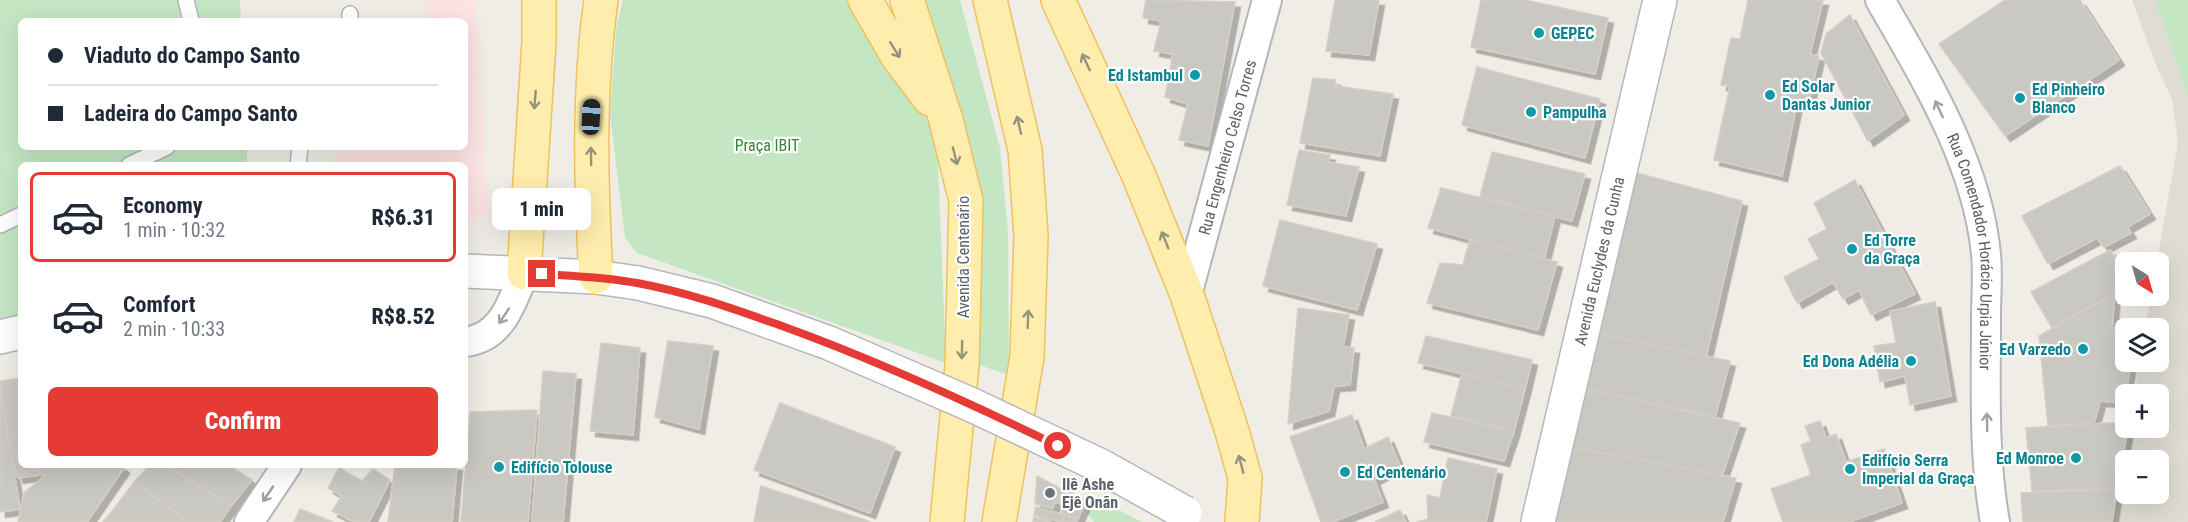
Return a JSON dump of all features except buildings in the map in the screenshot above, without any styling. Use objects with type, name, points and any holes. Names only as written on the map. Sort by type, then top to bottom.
[{"type":"main road","points":[[524,273],[539,42],[539,0]]},
{"type":"main road","points":[[596,277],[591,117],[594,50],[601,0]]},
{"type":"main road","points":[[865,0],[898,57],[946,120]]},
{"type":"main road","name":"Avenida Centenário","points":[[907,0],[946,120],[966,201],[962,365],[947,522]]},
{"type":"main road","points":[[990,0],[1024,150],[1031,236],[1027,357],[999,522]]},
{"type":"main road","points":[[1058,0],[1139,176],[1188,295],[1245,478],[1242,522]]},
{"type":"main road","name":"Avenida Euclydes da Cunha","points":[[1538,522],[1660,0]]},
{"type":"main road","points":[[468,271],[596,277],[638,283],[712,301],[839,347],[972,405],[1101,466],[1193,518]]},
{"type":"main road","points":[[0,337],[18,333]]},
{"type":"main road","points":[[1016,522],[1018,409]]},
{"type":"street","name":"Rua Engenheiro Celso Torres","points":[[1188,295],[1267,0]]},
{"type":"street","name":"Rua Comendador Horácio Urpia Júnior","points":[[1880,0],[1923,74],[1955,144],[1975,197],[1986,254],[1987,426],[1991,501],[1995,522]]},
{"type":"street","points":[[468,341],[490,334],[505,317],[524,273]]},
{"type":"street","points":[[249,522],[285,468]]},
{"type":"lane","points":[[186,0],[190,18]]},
{"type":"lane","points":[[135,162],[161,150]]},
{"type":"lane","points":[[0,225],[18,216]]},
{"type":"shaded area","points":[[425,0],[475,0],[489,218],[468,221],[468,162],[333,162],[339,150],[468,150],[468,18],[427,18]]},
{"type":"shaded area","points":[[2132,0],[2188,0],[2188,522],[2112,522],[2115,504],[2169,504],[2169,450],[2124,450],[2126,438],[2169,438],[2169,384],[2136,384],[2138,372],[2169,372],[2169,318],[2147,318],[2149,306],[2169,306],[2169,252],[2159,252],[2178,142],[2172,99],[2156,65]]},
{"type":"green space","points":[[0,0],[240,0],[241,18],[18,18],[18,150],[247,150],[247,162],[18,162],[18,315],[0,319]]},
{"type":"green space","name":"Praça IBIT","points":[[623,0],[859,0],[936,112],[946,363],[637,253],[625,238],[610,114],[616,29]]},
{"type":"green space","points":[[919,0],[960,0],[1000,148],[1008,231],[1009,375],[979,365],[976,191]]},
{"type":"green space","points":[[2155,0],[2188,0],[2188,97]]},
{"type":"green space","points":[[1094,497],[1142,522],[1094,522],[1087,513]]},
{"type":"place","name":"GEPEC","points":[[1539,33]]},
{"type":"place","name":"Ed Istambul","points":[[1195,75]]},
{"type":"place","name":"Ed Solar Dantas Junior","points":[[1770,95]]},
{"type":"place","name":"Ed Pinheiro Blanco","points":[[2020,98]]},
{"type":"place","name":"Pampulha","points":[[1531,112]]},
{"type":"place","name":"Ed Torre da Graça","points":[[1852,249]]},
{"type":"place","name":"Ed Varzedo","points":[[2083,349]]},
{"type":"place","name":"Ed Dona Adélia","points":[[1911,361]]},
{"type":"place","name":"Ed Monroe","points":[[2076,458]]},
{"type":"place","name":"Edifício Tolouse","points":[[499,467]]},
{"type":"place","name":"Edifício Serra Imperial da Graça","points":[[1850,469]]},
{"type":"place","name":"Ed Centenário","points":[[1345,472]]},
{"type":"place","name":"Ilê Ashe Ejê Onãn","points":[[1050,493]]},
{"type":"route","points":[[542,274],[596,277],[638,283],[712,301],[829,343],[972,405],[1058,446]]}]
